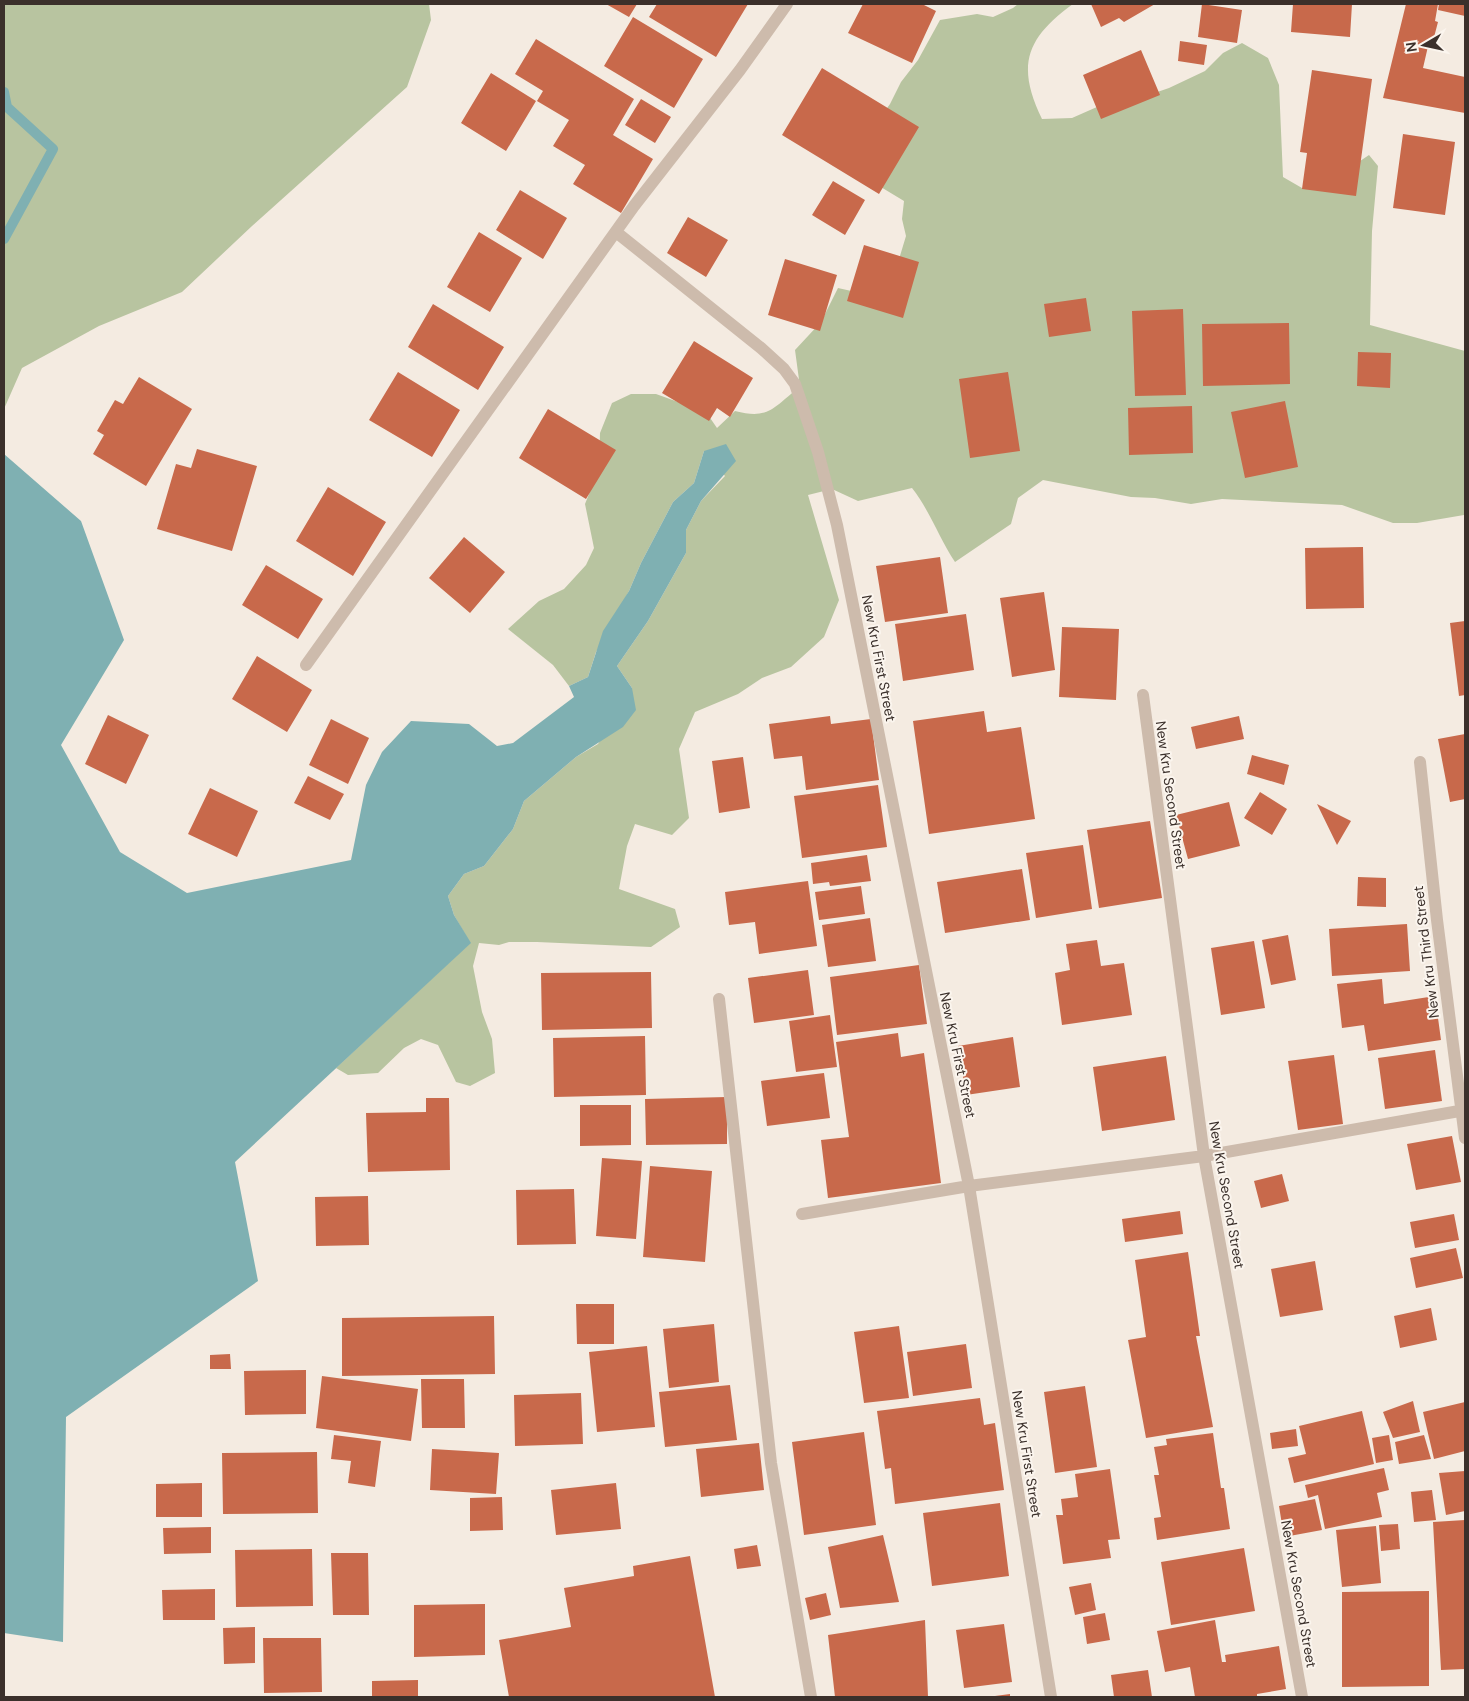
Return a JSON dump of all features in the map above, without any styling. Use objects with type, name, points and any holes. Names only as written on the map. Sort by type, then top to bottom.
[{"type":"street","points":[[306,665],[616,232],[740,70],[787,4]]},
{"type":"street","name":"New Kru First Street","points":[[616,232],[761,348],[784,369],[795,384],[818,452],[837,525],[969,1186],[1051,1697]]},
{"type":"street","name":"New Kru Second Street","points":[[1143,696],[1204,1156],[1302,1697]]},
{"type":"street","name":"New Kru Third Street","points":[[1420,762],[1465,1138]]},
{"type":"street","points":[[719,999],[771,1463],[810,1697]]},
{"type":"street","points":[[802,1214],[969,1186],[1204,1156],[1463,1110]]},
{"type":"green space","points":[[4,4],[429,4],[431,20],[407,87],[252,226],[182,292],[99,326],[22,368],[4,409]]},
{"type":"green space","points":[[1018,4],[1073,4],[1045,29],[1036,41],[1030,54],[1028,68],[1029,83],[1042,119],[1072,118],[1106,103],[1137,99],[1169,88],[1205,71],[1223,53],[1242,43],[1268,58],[1279,85],[1283,177],[1302,188],[1326,184],[1369,155],[1378,166],[1372,231],[1370,325],[1465,351],[1465,520],[1464,515],[1417,523],[1393,523],[1342,505],[1222,499],[1191,504],[1155,498],[1131,497],[1043,480],[1018,498],[1011,524],[955,562],[912,488],[858,501],[832,489],[808,495],[839,600],[824,637],[791,667],[762,678],[738,694],[695,712],[679,749],[689,818],[672,835],[635,824],[627,846],[619,889],[675,909],[680,927],[651,947],[537,942],[509,942],[499,945],[479,943],[473,966],[482,1012],[492,1039],[495,1073],[470,1086],[456,1082],[438,1045],[421,1039],[404,1048],[378,1073],[348,1075],[336,1068],[470,943],[454,915],[448,896],[464,874],[484,866],[513,829],[524,801],[576,757],[598,744],[632,688],[617,666],[648,621],[686,553],[686,530],[701,501],[725,476],[704,451],[694,483],[673,502],[641,563],[629,591],[596,652],[588,677],[569,686],[553,665],[508,629],[539,601],[564,589],[586,565],[594,548],[585,504],[599,469],[600,433],[612,403],[631,394],[656,394],[706,412],[717,428],[735,411],[756,414],[764,413],[777,406],[800,387],[795,350],[821,322],[838,288],[887,299],[906,236],[902,219],[904,201],[856,172],[854,154],[890,104],[901,82],[918,60],[940,20],[977,14],[993,17]]},
{"type":"water","points":[[726,444],[736,461],[701,501],[686,530],[686,553],[648,621],[617,666],[632,688],[636,710],[623,727],[576,757],[524,801],[513,829],[484,866],[464,874],[448,896],[454,915],[471,943],[235,1162],[258,1281],[66,1417],[63,1642],[4,1633],[4,454],[81,521],[124,640],[61,745],[120,852],[187,893],[351,860],[366,785],[382,752],[411,721],[469,724],[497,746],[513,743],[574,697],[569,686],[588,677],[603,631],[629,591],[641,563],[673,502],[694,483],[704,451]]},
{"type":"building","points":[[606,4],[637,4],[629,17]]},
{"type":"building","points":[[657,4],[748,4],[716,57],[649,17]]},
{"type":"building","points":[[863,4],[922,4],[936,11],[912,63],[848,33]]},
{"type":"building","points":[[1091,4],[1155,4],[1124,22],[1119,18],[1101,27]]},
{"type":"building","points":[[1202,4],[1242,10],[1237,43],[1198,37]]},
{"type":"building","points":[[1293,4],[1352,4],[1350,37],[1291,32]]},
{"type":"building","points":[[1406,4],[1438,4],[1435,21],[1438,22],[1433,41],[1429,42],[1423,68],[1465,77],[1465,113],[1383,98]]},
{"type":"building","points":[[1439,4],[1465,4],[1465,16],[1438,10]]},
{"type":"building","points":[[633,17],[703,59],[674,108],[604,66]]},
{"type":"building","points":[[536,39],[634,99],[613,135],[653,159],[621,213],[573,184],[585,165],[553,146],[569,120],[537,101],[543,91],[515,74]]},
{"type":"building","points":[[1180,41],[1207,45],[1204,65],[1178,61]]},
{"type":"building","points":[[1141,50],[1160,95],[1101,119],[1083,75]]},
{"type":"building","points":[[822,68],[919,127],[879,194],[782,135]]},
{"type":"building","points":[[1312,70],[1372,79],[1356,196],[1302,189],[1307,153],[1300,152]]},
{"type":"building","points":[[491,73],[536,101],[506,151],[461,123]]},
{"type":"building","points":[[641,99],[671,117],[655,143],[625,125]]},
{"type":"building","points":[[1403,134],[1455,142],[1445,215],[1393,208]]},
{"type":"building","points":[[833,181],[865,200],[845,235],[812,215]]},
{"type":"building","points":[[520,190],[567,218],[543,259],[496,230]]},
{"type":"building","points":[[688,217],[728,240],[706,277],[667,253]]},
{"type":"building","points":[[479,232],[522,258],[490,312],[447,287]]},
{"type":"building","points":[[864,245],[919,262],[903,318],[847,301]]},
{"type":"building","points":[[785,259],[837,275],[820,331],[768,315]]},
{"type":"building","points":[[1086,298],[1091,331],[1049,337],[1044,304]]},
{"type":"building","points":[[433,304],[504,347],[478,390],[408,347]]},
{"type":"building","points":[[1183,309],[1186,395],[1135,396],[1132,311]]},
{"type":"building","points":[[1289,323],[1290,384],[1203,386],[1202,324]]},
{"type":"building","points":[[694,341],[753,378],[730,417],[717,408],[709,421],[662,393]]},
{"type":"building","points":[[1358,352],[1391,353],[1390,388],[1357,386]]},
{"type":"building","points":[[398,372],[460,410],[432,457],[369,420]]},
{"type":"building","points":[[1008,372],[1020,451],[970,458],[959,379]]},
{"type":"building","points":[[139,377],[192,409],[146,486],[93,454],[104,435],[97,431],[115,400],[123,404]]},
{"type":"building","points":[[1285,401],[1298,467],[1245,478],[1231,412]]},
{"type":"building","points":[[1192,406],[1193,453],[1129,455],[1128,408]]},
{"type":"building","points":[[548,409],[616,450],[586,499],[519,458]]},
{"type":"building","points":[[197,449],[257,466],[232,551],[157,529],[176,464],[191,468]]},
{"type":"building","points":[[328,487],[386,522],[353,576],[296,541]]},
{"type":"building","points":[[464,537],[505,572],[470,613],[429,578]]},
{"type":"building","points":[[1363,547],[1364,608],[1306,609],[1305,548]]},
{"type":"building","points":[[940,557],[948,613],[885,622],[876,566]]},
{"type":"building","points":[[266,565],[323,599],[298,639],[242,605]]},
{"type":"building","points":[[1044,592],[1055,670],[1012,677],[1000,598]]},
{"type":"building","points":[[966,614],[974,670],[903,681],[895,624]]},
{"type":"building","points":[[1465,621],[1465,695],[1459,696],[1450,623]]},
{"type":"building","points":[[1062,627],[1119,629],[1116,700],[1059,697]]},
{"type":"building","points":[[257,656],[312,690],[287,732],[232,699]]},
{"type":"building","points":[[984,711],[987,732],[1021,727],[1035,819],[929,834],[913,721]]},
{"type":"building","points":[[108,715],[149,735],[126,784],[85,764]]},
{"type":"building","points":[[830,716],[831,724],[871,719],[879,780],[806,790],[802,756],[774,759],[769,724]]},
{"type":"building","points":[[1239,716],[1244,739],[1196,749],[1191,727]]},
{"type":"building","points":[[331,719],[369,738],[348,784],[309,765]]},
{"type":"building","points":[[1465,734],[1465,799],[1450,802],[1438,739]]},
{"type":"building","points":[[1252,755],[1289,765],[1284,785],[1247,774]]},
{"type":"building","points":[[743,757],[750,808],[719,813],[712,761]]},
{"type":"building","points":[[308,776],[344,794],[330,820],[294,803]]},
{"type":"building","points":[[878,785],[887,847],[802,858],[794,796]]},
{"type":"building","points":[[210,788],[258,811],[237,857],[188,834]]},
{"type":"building","points":[[1260,792],[1287,809],[1272,835],[1244,818]]},
{"type":"building","points":[[1229,802],[1240,846],[1188,859],[1176,815]]},
{"type":"building","points":[[1317,804],[1351,821],[1337,845]]},
{"type":"building","points":[[1150,821],[1162,898],[1099,908],[1087,830]]},
{"type":"building","points":[[1083,845],[1092,909],[1036,918],[1026,853]]},
{"type":"building","points":[[867,855],[871,881],[830,886],[829,882],[813,884],[811,863]]},
{"type":"building","points":[[1022,869],[1030,920],[945,933],[937,882]]},
{"type":"building","points":[[1358,877],[1386,878],[1386,907],[1357,906]]},
{"type":"building","points":[[808,881],[817,946],[759,954],[755,922],[729,925],[725,892]]},
{"type":"building","points":[[861,886],[865,914],[819,920],[815,892]]},
{"type":"building","points":[[870,918],[876,961],[828,967],[822,925]]},
{"type":"building","points":[[1407,924],[1410,971],[1332,976],[1329,929]]},
{"type":"building","points":[[1288,935],[1296,980],[1271,985],[1262,940]]},
{"type":"building","points":[[1097,940],[1101,966],[1124,963],[1132,1015],[1062,1025],[1055,973],[1070,970],[1066,944]]},
{"type":"building","points":[[1254,941],[1265,1008],[1221,1015],[1211,948]]},
{"type":"building","points":[[919,965],[927,1024],[837,1035],[830,977]]},
{"type":"building","points":[[808,970],[814,1015],[754,1023],[748,978]]},
{"type":"building","points":[[651,972],[652,1028],[542,1030],[541,973]]},
{"type":"building","points":[[1382,979],[1384,1004],[1435,996],[1441,1040],[1368,1051],[1364,1025],[1342,1028],[1337,984]]},
{"type":"building","points":[[830,1015],[837,1067],[796,1072],[789,1021]]},
{"type":"building","points":[[898,1033],[901,1057],[924,1053],[941,1183],[828,1198],[821,1140],[849,1137],[836,1042]]},
{"type":"building","points":[[645,1036],[646,1095],[554,1097],[553,1038]]},
{"type":"building","points":[[1013,1037],[1020,1087],[966,1095],[958,1046]]},
{"type":"building","points":[[1435,1050],[1442,1101],[1385,1109],[1378,1058]]},
{"type":"building","points":[[1334,1055],[1343,1124],[1298,1130],[1288,1061]]},
{"type":"building","points":[[1166,1056],[1175,1120],[1102,1131],[1093,1067]]},
{"type":"building","points":[[824,1073],[830,1118],[767,1126],[761,1081]]},
{"type":"building","points":[[727,1097],[727,1144],[646,1145],[645,1099]]},
{"type":"building","points":[[426,1098],[449,1098],[450,1170],[368,1172],[366,1113],[426,1112]]},
{"type":"building","points":[[580,1105],[631,1105],[631,1145],[580,1146]]},
{"type":"building","points":[[1452,1136],[1461,1182],[1416,1190],[1407,1144]]},
{"type":"building","points":[[602,1158],[642,1161],[636,1239],[596,1236]]},
{"type":"building","points":[[650,1166],[712,1171],[705,1262],[643,1257]]},
{"type":"building","points":[[1282,1174],[1289,1201],[1261,1208],[1254,1181]]},
{"type":"building","points":[[574,1189],[576,1244],[517,1245],[516,1190]]},
{"type":"building","points":[[368,1196],[369,1245],[316,1246],[315,1197]]},
{"type":"building","points":[[1180,1211],[1183,1234],[1125,1242],[1122,1219]]},
{"type":"building","points":[[1454,1214],[1459,1240],[1415,1248],[1410,1222]]},
{"type":"building","points":[[1456,1248],[1463,1278],[1416,1288],[1410,1258]]},
{"type":"building","points":[[1188,1252],[1200,1336],[1196,1336],[1213,1427],[1146,1438],[1128,1340],[1146,1337],[1135,1260]]},
{"type":"building","points":[[1315,1261],[1323,1310],[1280,1317],[1271,1269]]},
{"type":"building","points":[[576,1304],[614,1304],[614,1344],[577,1344]]},
{"type":"building","points":[[1431,1308],[1437,1340],[1400,1348],[1394,1316]]},
{"type":"building","points":[[494,1316],[495,1374],[342,1376],[342,1318]]},
{"type":"building","points":[[714,1324],[719,1382],[669,1388],[663,1329]]},
{"type":"building","points":[[899,1326],[909,1398],[864,1403],[854,1332]]},
{"type":"building","points":[[966,1344],[972,1388],[913,1396],[907,1352]]},
{"type":"building","points":[[647,1346],[655,1427],[597,1432],[589,1352]]},
{"type":"building","points":[[230,1354],[231,1369],[210,1369],[210,1355]]},
{"type":"building","points":[[306,1370],[306,1414],[245,1415],[244,1371]]},
{"type":"building","points":[[322,1376],[418,1389],[411,1441],[316,1428]]},
{"type":"building","points":[[421,1379],[464,1379],[465,1428],[422,1428]]},
{"type":"building","points":[[730,1385],[737,1440],[665,1447],[659,1392]]},
{"type":"building","points":[[1085,1386],[1097,1467],[1055,1473],[1044,1392]]},
{"type":"building","points":[[581,1393],[583,1444],[515,1446],[514,1395]]},
{"type":"building","points":[[980,1398],[984,1425],[995,1423],[1004,1490],[895,1504],[891,1468],[885,1469],[877,1411]]},
{"type":"building","points":[[1413,1401],[1420,1432],[1393,1438],[1383,1412]]},
{"type":"building","points":[[1465,1402],[1465,1451],[1434,1459],[1423,1412]]},
{"type":"building","points":[[1362,1411],[1374,1464],[1294,1483],[1288,1458],[1306,1454],[1299,1426]]},
{"type":"building","points":[[1296,1429],[1298,1446],[1272,1449],[1270,1433]]},
{"type":"building","points":[[864,1432],[876,1525],[804,1535],[792,1442]]},
{"type":"building","points":[[1213,1433],[1221,1488],[1224,1488],[1230,1529],[1157,1540],[1154,1518],[1161,1517],[1154,1475],[1159,1475],[1154,1447],[1167,1445],[1166,1439]]},
{"type":"building","points":[[334,1435],[381,1441],[375,1487],[348,1483],[351,1461],[331,1459]]},
{"type":"building","points":[[1389,1435],[1393,1460],[1376,1463],[1372,1438]]},
{"type":"building","points":[[1424,1435],[1431,1459],[1399,1464],[1395,1442]]},
{"type":"building","points":[[759,1443],[764,1490],[701,1497],[696,1449]]},
{"type":"building","points":[[432,1449],[499,1453],[496,1494],[430,1490]]},
{"type":"building","points":[[317,1452],[318,1513],[223,1514],[222,1453]]},
{"type":"building","points":[[1384,1468],[1389,1490],[1377,1493],[1382,1517],[1325,1529],[1318,1495],[1308,1498],[1305,1485]]},
{"type":"building","points":[[1110,1469],[1120,1539],[1108,1540],[1111,1558],[1063,1564],[1056,1515],[1063,1515],[1061,1499],[1078,1497],[1075,1474]]},
{"type":"building","points":[[1465,1471],[1465,1511],[1446,1515],[1439,1473]]},
{"type":"building","points":[[202,1483],[202,1517],[156,1517],[156,1484]]},
{"type":"building","points":[[616,1483],[621,1529],[556,1535],[551,1490]]},
{"type":"building","points":[[1432,1490],[1436,1520],[1414,1522],[1411,1492]]},
{"type":"building","points":[[502,1497],[503,1530],[470,1531],[470,1498]]},
{"type":"building","points":[[1315,1499],[1322,1530],[1284,1537],[1279,1506]]},
{"type":"building","points":[[1000,1503],[1009,1576],[932,1586],[923,1513]]},
{"type":"building","points":[[1465,1520],[1465,1669],[1441,1670],[1433,1522]]},
{"type":"building","points":[[1398,1524],[1400,1549],[1381,1551],[1379,1525]]},
{"type":"building","points":[[1376,1526],[1381,1583],[1342,1587],[1336,1530]]},
{"type":"building","points":[[211,1527],[211,1553],[164,1554],[163,1528]]},
{"type":"building","points":[[883,1535],[899,1602],[840,1608],[828,1547]]},
{"type":"building","points":[[757,1545],[761,1566],[737,1569],[734,1549]]},
{"type":"building","points":[[1244,1548],[1255,1611],[1171,1625],[1161,1562]]},
{"type":"building","points":[[312,1549],[313,1606],[236,1607],[235,1550]]},
{"type":"building","points":[[331,1553],[368,1553],[369,1615],[333,1615]]},
{"type":"building","points":[[690,1556],[715,1697],[509,1697],[499,1640],[571,1627],[564,1588],[634,1576],[633,1566]]},
{"type":"building","points":[[1091,1583],[1096,1610],[1075,1615],[1069,1587]]},
{"type":"building","points":[[215,1589],[215,1620],[163,1620],[162,1590]]},
{"type":"building","points":[[1429,1591],[1429,1686],[1342,1687],[1342,1592]]},
{"type":"building","points":[[826,1593],[831,1615],[810,1620],[805,1598]]},
{"type":"building","points":[[485,1604],[485,1655],[414,1657],[414,1605]]},
{"type":"building","points":[[1105,1613],[1110,1640],[1087,1644],[1083,1617]]},
{"type":"building","points":[[925,1620],[928,1697],[835,1697],[828,1635]]},
{"type":"building","points":[[1215,1620],[1222,1662],[1226,1662],[1225,1655],[1279,1646],[1286,1689],[1257,1694],[1257,1697],[1195,1697],[1190,1667],[1165,1672],[1157,1631]]},
{"type":"building","points":[[1004,1624],[1012,1682],[964,1688],[956,1630]]},
{"type":"building","points":[[255,1627],[255,1663],[224,1664],[223,1628]]},
{"type":"building","points":[[263,1638],[321,1638],[322,1692],[264,1693]]},
{"type":"building","points":[[1148,1670],[1152,1697],[1114,1697],[1111,1675]]},
{"type":"building","points":[[418,1680],[418,1697],[372,1697],[372,1681]]},
{"type":"building","points":[[1010,1694],[1010,1697],[995,1697],[995,1696]]},
{"type":"waterway","points":[[4,92],[7,107],[53,149],[4,239]]}]
